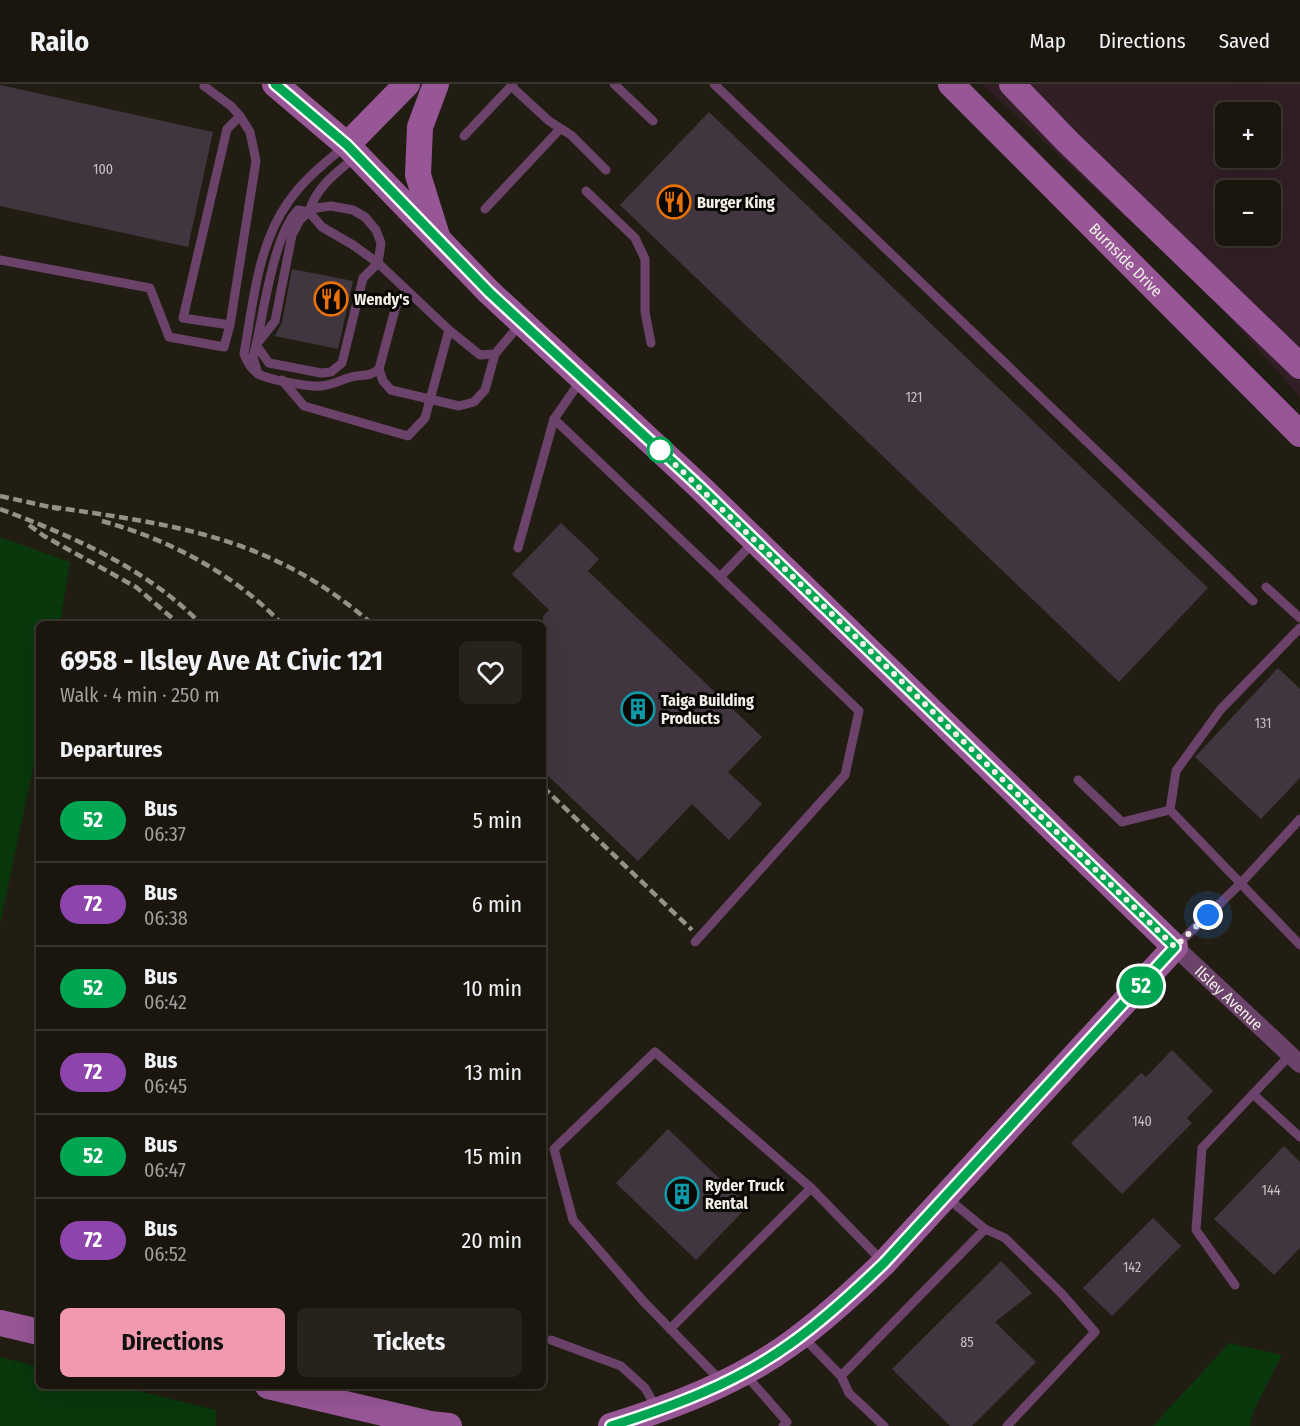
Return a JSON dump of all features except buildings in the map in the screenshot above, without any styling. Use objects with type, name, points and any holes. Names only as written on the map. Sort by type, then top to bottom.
[{"type":"street","name":"Ilsley Avenue","points":[[275,84],[352,150],[439,242],[756,541],[1175,947],[1295,1060]]},
{"type":"street","points":[[352,150],[406,84]]},
{"type":"street","points":[[436,84],[420,127],[418,175],[439,242]]},
{"type":"street","name":"Burnside Drive","points":[[951,84],[1300,434]]},
{"type":"street","points":[[1012,84],[1067,141],[1300,366]]},
{"type":"street","points":[[611,1426],[690,1399],[733,1378],[801,1335],[846,1300],[884,1263],[1175,947]]},
{"type":"street","points":[[0,1323],[36,1331]]},
{"type":"street","points":[[280,1389],[430,1425],[449,1426]]},
{"type":"lane","points":[[614,84],[653,122]]},
{"type":"lane","points":[[714,84],[1253,601]]},
{"type":"lane","points":[[0,260],[150,288],[169,337],[224,347],[230,325],[256,161],[250,132],[240,116],[231,106],[202,85]]},
{"type":"lane","points":[[464,136],[512,85],[560,129],[571,135],[606,170]]},
{"type":"lane","points":[[230,325],[183,318],[227,129],[240,116]]},
{"type":"lane","points":[[484,210],[560,129]]},
{"type":"lane","points":[[309,212],[313,199],[324,183],[352,150]]},
{"type":"lane","points":[[352,150],[314,173],[290,198],[279,216],[269,238],[244,354],[249,366],[258,374],[319,387],[350,377],[372,375],[379,369]]},
{"type":"lane","points":[[586,191],[635,238],[645,259],[645,312],[651,343]]},
{"type":"lane","points":[[249,326],[256,345],[269,363],[321,374],[331,372],[342,363],[363,278],[378,263],[381,243],[376,230],[364,217],[353,210],[331,206],[316,208],[309,212]]},
{"type":"lane","points":[[258,374],[252,357],[284,231],[298,210],[309,212],[322,227],[378,263],[449,330],[480,355],[495,354]]},
{"type":"lane","points":[[409,293],[396,306],[379,369],[383,381],[391,390],[459,406],[474,402],[485,390],[495,354],[522,322]]},
{"type":"lane","points":[[282,380],[304,406],[408,436],[425,418],[449,330]]},
{"type":"lane","points":[[518,548],[554,419],[582,378]]},
{"type":"lane","points":[[554,419],[859,711],[845,776],[694,942]]},
{"type":"lane","points":[[720,577],[756,541]]},
{"type":"lane","points":[[1266,587],[1300,618]]},
{"type":"lane","points":[[1170,810],[1176,771],[1221,709],[1300,628]]},
{"type":"lane","points":[[1078,780],[1122,822],[1170,810]]},
{"type":"lane","points":[[1170,810],[1300,945]]},
{"type":"lane","points":[[1175,947],[1241,883],[1300,819]]},
{"type":"lane","points":[[787,1425],[733,1378],[670,1329],[573,1220],[554,1149],[655,1052],[811,1188],[884,1263]]},
{"type":"lane","points":[[1235,1286],[1196,1230],[1202,1148],[1253,1094],[1295,1060]]},
{"type":"lane","points":[[1253,1094],[1300,1137]]},
{"type":"lane","points":[[670,1329],[811,1188]]},
{"type":"lane","points":[[946,1196],[985,1229],[1005,1238],[1062,1294],[1095,1332],[1007,1426]]},
{"type":"lane","points":[[841,1376],[985,1229]]},
{"type":"lane","points":[[801,1335],[841,1376],[849,1393],[884,1426]]},
{"type":"lane","points":[[551,1340],[621,1366],[645,1388],[658,1411]]},
{"type":"shaded area","points":[[982,84],[1300,84],[1300,397],[1213,298]]},
{"type":"green space","points":[[0,537],[70,562],[60,621],[36,621],[36,754],[0,924]]},
{"type":"green space","points":[[1229,1343],[1282,1355],[1254,1410],[1250,1426],[1153,1426]]},
{"type":"green space","points":[[0,1357],[36,1366],[36,1389],[130,1389],[216,1410],[216,1426],[0,1426]]},
{"type":"railway","points":[[0,496],[59,509]]},
{"type":"railway","points":[[52,507],[182,529],[260,553],[335,595],[368,621]]},
{"type":"railway","points":[[0,509],[81,542],[132,570],[157,586],[198,621]]},
{"type":"railway","points":[[102,521],[152,538],[199,560],[243,589],[279,621]]},
{"type":"railway","points":[[29,525],[44,536],[136,587],[176,621]]},
{"type":"railway","points":[[546,790],[692,930]]},
{"type":"bus line","name":"52","points":[[275,84],[347,145],[489,292],[702,489],[1175,947],[884,1263],[846,1300],[790,1344],[744,1373],[690,1399],[611,1426]]},
{"type":"place","name":"Burger King","points":[[674,202]]},
{"type":"place","name":"Wendy's","points":[[331,299]]},
{"type":"place","name":"Taiga Building Products","points":[[638,709]]},
{"type":"place","name":"Ryder Truck Rental","points":[[682,1194]]},
{"type":"route","points":[[660,450],[1042,816],[1175,947],[1208,915]]}]
